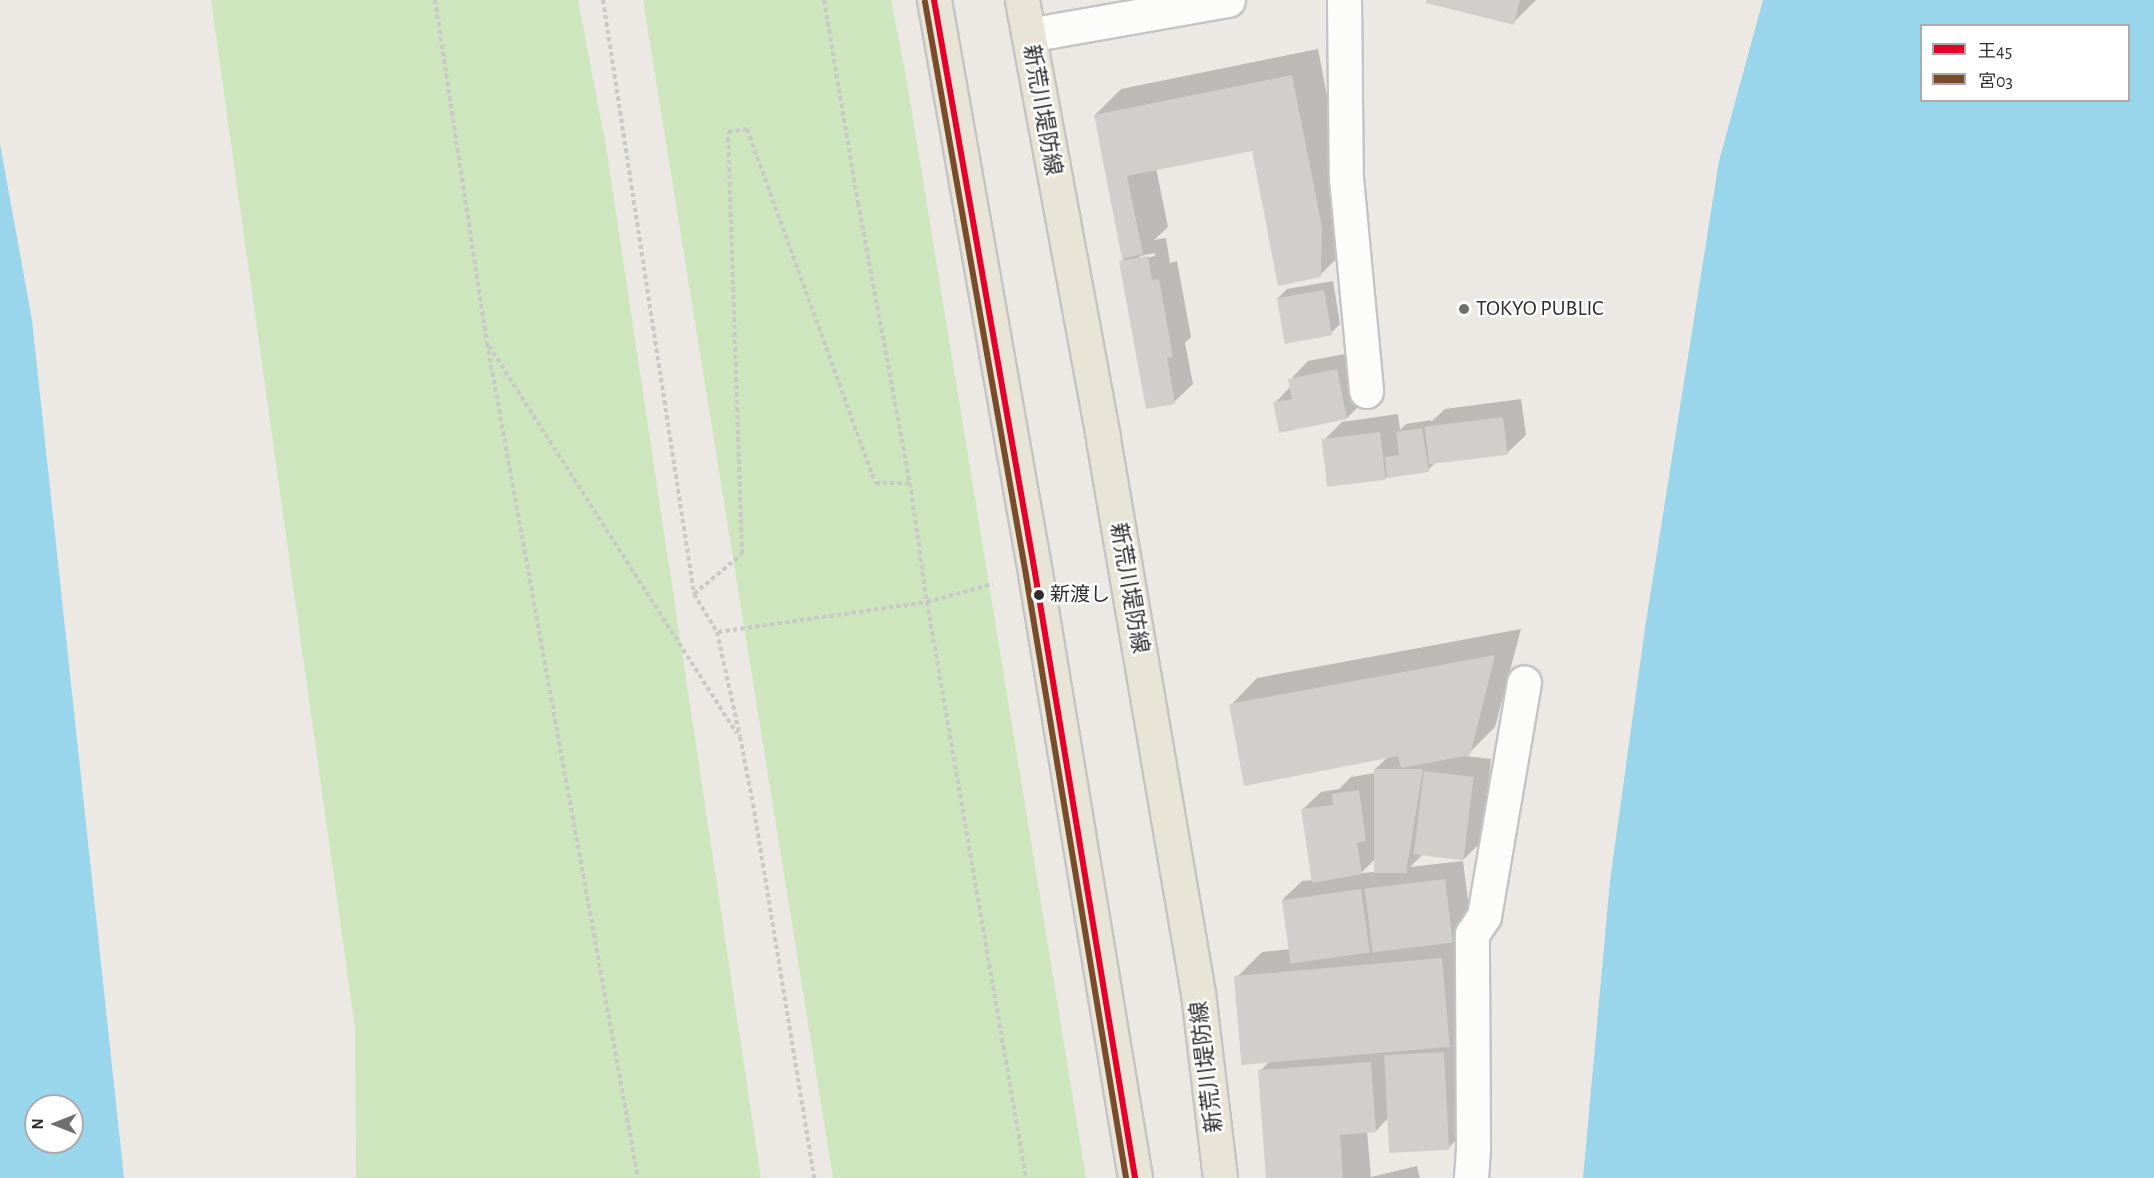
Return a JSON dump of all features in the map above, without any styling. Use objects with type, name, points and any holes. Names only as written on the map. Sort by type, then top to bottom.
[{"type":"main road","points":[[934,0],[1035,573],[1135,1178]]},
{"type":"main road","name":"新荒川堤防線","points":[[1022,0],[1104,439],[1198,993],[1220,1178]]},
{"type":"lane","points":[[1029,35],[1228,0]]},
{"type":"lane","points":[[1344,0],[1346,178],[1366,392]]},
{"type":"lane","points":[[1471,1178],[1473,1149],[1472,934],[1484,916],[1524,682]]},
{"type":"path","points":[[435,0],[487,343],[638,1178]]},
{"type":"path","points":[[603,0],[694,594],[717,632],[740,737],[755,815],[814,1178]]},
{"type":"path","points":[[824,0],[858,203],[910,483],[927,602],[1026,1178]]},
{"type":"path","points":[[694,594],[741,554],[728,132],[747,129],[875,483],[910,483]]},
{"type":"path","points":[[487,343],[740,737]]},
{"type":"path","points":[[717,632],[927,602],[998,582]]},
{"type":"green space","points":[[211,0],[578,0],[606,146],[761,1178],[356,1178],[355,1028]]},
{"type":"green space","points":[[643,0],[891,0],[906,76],[1086,1178],[833,1178]]},
{"type":"water","points":[[1763,0],[2154,0],[2154,1178],[1583,1178],[1610,881],[1645,628],[1719,161]]},
{"type":"water","points":[[0,144],[32,320],[124,1178],[0,1178]]},
{"type":"building","points":[[1427,0],[1520,0],[1514,25],[1426,3]]},
{"type":"building","points":[[1292,75],[1322,227],[1321,277],[1278,286],[1252,151],[1127,176],[1143,254],[1122,259],[1094,115]]},
{"type":"building","points":[[1148,256],[1152,280],[1159,279],[1173,357],[1167,358],[1175,404],[1146,409],[1119,261]]},
{"type":"building","points":[[1324,290],[1332,335],[1285,344],[1277,298]]},
{"type":"building","points":[[1337,369],[1347,419],[1279,433],[1273,402],[1292,399],[1288,379]]},
{"type":"building","points":[[1503,417],[1508,455],[1429,464],[1425,427]]},
{"type":"building","points":[[1422,428],[1429,472],[1387,478],[1385,457],[1399,455],[1396,432]]},
{"type":"building","points":[[1380,432],[1386,480],[1327,487],[1321,439]]},
{"type":"building","points":[[1495,655],[1470,755],[1401,768],[1398,756],[1244,786],[1229,704]]},
{"type":"building","points":[[1374,769],[1423,769],[1406,873],[1374,873]]},
{"type":"building","points":[[1424,771],[1474,777],[1463,860],[1414,854]]},
{"type":"building","points":[[1359,790],[1366,841],[1357,843],[1362,874],[1312,883],[1301,809],[1333,805],[1332,794]]},
{"type":"building","points":[[1445,879],[1453,943],[1372,952],[1365,889]]},
{"type":"building","points":[[1361,889],[1370,952],[1291,964],[1282,900]]},
{"type":"building","points":[[1442,958],[1450,1047],[1242,1065],[1234,976]]},
{"type":"building","points":[[1444,1052],[1449,1150],[1389,1153],[1384,1055]]},
{"type":"building","points":[[1371,1062],[1376,1132],[1340,1135],[1343,1178],[1266,1178],[1258,1070]]},
{"type":"transit line","name":"王45","points":[[934,0],[1035,573],[1135,1178]]},
{"type":"transit line","name":"宮03","points":[[925,2],[1026,575],[1126,1178]]},
{"type":"place","name":"TOKYO PUBLIC","points":[[1464,309]]},
{"type":"place","name":"新渡し","points":[[1039,595]]}]
